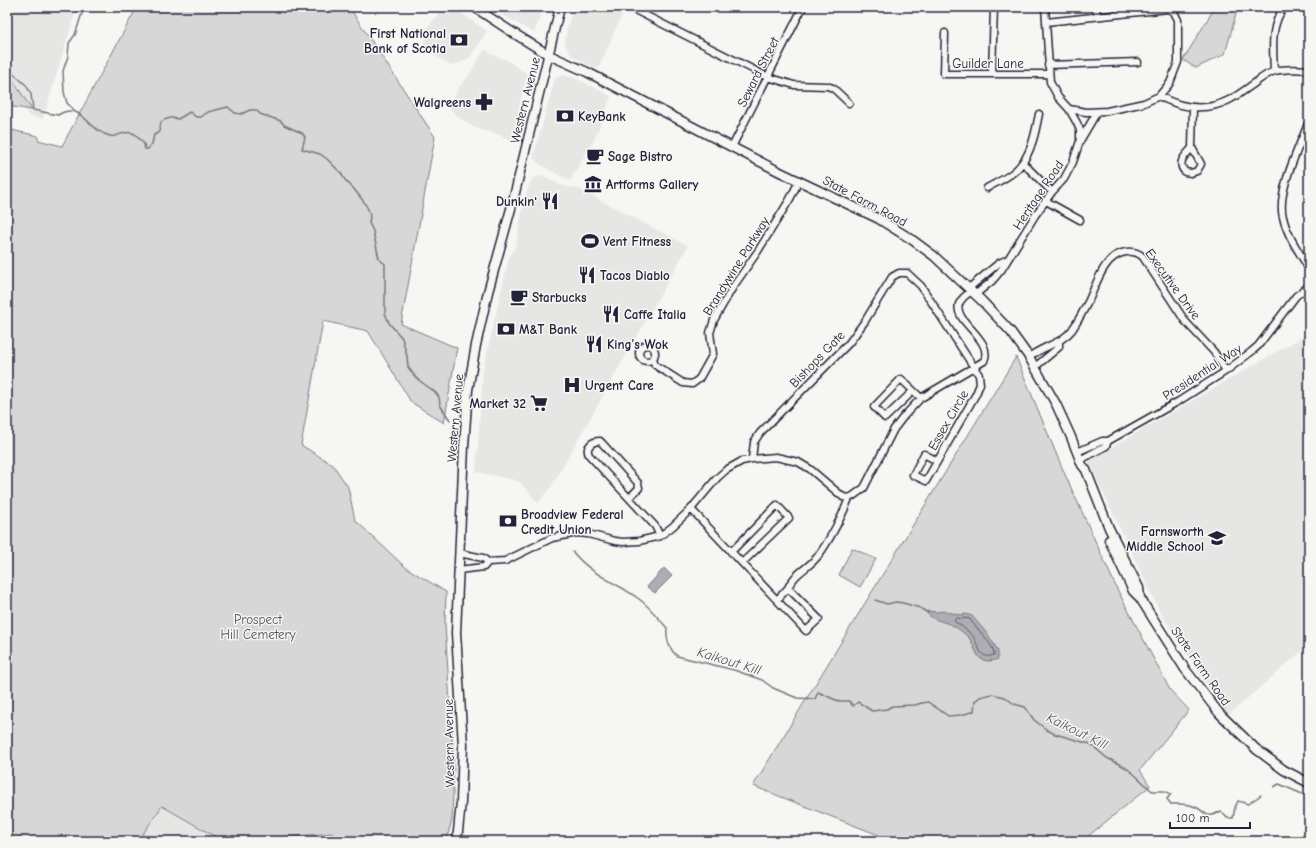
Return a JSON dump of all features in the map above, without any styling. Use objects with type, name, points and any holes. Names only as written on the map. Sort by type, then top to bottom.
[{"type":"main road","name":"State Farm Road","points":[[474,7],[549,55],[888,224],[934,256],[972,291],[1011,332],[1029,357],[1056,404],[1079,459],[1081,473],[1106,533],[1134,591],[1185,669],[1219,714],[1241,736],[1284,770],[1309,783]]},
{"type":"main road","name":"Western Avenue","points":[[457,841],[461,802],[463,745],[456,633],[465,424],[471,370],[488,292],[512,205],[560,7]]},
{"type":"street","points":[[629,7],[768,77],[794,85],[827,86],[833,88],[849,103]]},
{"type":"street","points":[[992,74],[994,7]]},
{"type":"street","name":"Heritage Road","points":[[1045,7],[1048,65],[1052,87],[1058,97],[1069,108],[1077,123],[1080,141]]},
{"type":"street","points":[[1095,7],[1098,16]]},
{"type":"street","points":[[1274,71],[1272,39],[1275,25],[1284,7]]},
{"type":"street","name":"Seward Street","points":[[732,147],[801,8]]},
{"type":"street","points":[[1046,22],[1168,9],[1174,12],[1178,20],[1178,62],[1170,82],[1159,96],[1144,103],[1097,112],[1086,112],[1069,108]]},
{"type":"street","name":"Guilder Lane","points":[[945,32],[944,74],[1049,74]]},
{"type":"street","points":[[1048,65],[1138,62]]},
{"type":"street","points":[[1159,96],[1174,103],[1193,108],[1209,107],[1229,100],[1274,71],[1291,69],[1309,70]]},
{"type":"street","points":[[1192,148],[1193,108]]},
{"type":"street","name":"Heritage Road","points":[[972,291],[992,280],[1002,269],[1036,214],[1052,192],[1064,179],[1073,162],[1080,141],[1097,112]]},
{"type":"street","points":[[987,188],[1012,174],[1023,163],[1036,130],[1039,114]]},
{"type":"street","points":[[1309,121],[1287,179],[1281,205],[1286,227],[1309,269]]},
{"type":"street","points":[[1023,163],[1052,192]]},
{"type":"street","name":"Brandywine Parkway","points":[[653,359],[655,365],[683,383],[692,384],[699,379],[713,354],[710,333],[714,320],[733,287],[758,251],[790,199],[799,180]]},
{"type":"street","points":[[1046,201],[1080,220]]},
{"type":"street","name":"Executive Drive","points":[[1029,357],[1054,342],[1059,342],[1072,330],[1088,302],[1099,278],[1109,261],[1114,256],[1124,252],[1135,252],[1143,257],[1185,321],[1214,352],[1226,371]]},
{"type":"street","name":"Heritage Road","points":[[972,291],[999,263],[1008,259]]},
{"type":"street","name":"Essex Circle","points":[[899,273],[907,273],[921,286],[974,367],[980,379],[979,388],[926,482],[913,475],[924,454],[937,461]]},
{"type":"street","name":"Bishops Gate","points":[[752,459],[754,442],[760,432],[849,343],[865,321],[892,277],[899,273]]},
{"type":"street","name":"Presidential Way","points":[[1079,459],[1102,441],[1108,441],[1179,401],[1226,371],[1255,349],[1296,296],[1309,286]]},
{"type":"street","points":[[459,554],[483,558],[488,562],[505,561],[552,538],[572,534],[588,534],[623,542],[639,541],[660,536],[691,509],[717,478],[726,470],[742,461],[752,459],[776,457],[792,460],[810,470],[843,497],[849,498],[859,494],[864,488],[894,429],[904,416],[921,398],[984,361],[986,354],[985,349],[961,316],[959,308],[962,300],[972,291]]},
{"type":"street","name":"Executive Drive","points":[[1035,367],[1059,347],[1059,342]]},
{"type":"street","points":[[913,390],[885,418],[874,407],[901,379],[913,390],[921,398]]},
{"type":"street","points":[[629,498],[639,488],[638,483],[600,441],[593,442],[588,446],[589,455],[654,526],[660,536]]},
{"type":"street","points":[[777,600],[788,588],[792,580],[818,557],[845,511],[849,498]]},
{"type":"street","points":[[731,552],[777,505],[789,518],[742,563]]},
{"type":"street","points":[[691,509],[806,631],[819,619],[788,588]]},
{"type":"street","points":[[458,570],[484,567],[488,562]]},
{"type":"shaded area","points":[[7,7],[77,7],[43,119],[29,116],[7,82]]},
{"type":"shaded area","name":"First National Bank of Scotia","points":[[444,7],[452,7],[487,31],[471,56],[465,61],[451,66],[430,52],[424,46],[426,37],[425,31]]},
{"type":"shaded area","points":[[493,7],[544,7],[534,33],[499,13]]},
{"type":"shaded area","points":[[573,7],[619,7],[624,10],[599,67],[595,68],[584,63],[571,55],[567,49],[565,42]]},
{"type":"shaded area","points":[[485,49],[493,55],[507,60],[527,74],[511,141],[500,135],[475,128],[457,116],[449,108],[457,90],[467,78]]},
{"type":"shaded area","points":[[564,75],[577,79],[611,96],[595,138],[570,181],[541,165],[533,158],[555,78]]},
{"type":"shaded area","points":[[543,176],[563,186],[579,189],[688,246],[551,487],[538,503],[521,483],[511,479],[476,472],[483,370],[509,258],[516,245],[527,191],[531,181],[536,177]]},
{"type":"shaded area","name":"Farnsworth Middle School","points":[[1309,333],[1309,645],[1227,716],[1161,614],[1088,461]]},
{"type":"shaded area","points":[[162,806],[223,841],[138,841]]},
{"type":"shaded area","points":[[332,833],[333,841],[243,841]]},
{"type":"green space","name":"Prospect Hill Cemetery","points":[[137,7],[349,7],[435,137],[401,324],[457,348],[444,423],[411,402],[368,331],[323,321],[301,445],[333,465],[348,487],[355,520],[405,567],[446,592],[445,624],[454,767],[452,820],[446,841],[333,841],[332,833],[243,841],[223,841],[162,806],[138,841],[7,841],[7,129],[38,136],[38,140],[62,146]]},
{"type":"green space","points":[[1215,7],[1238,7],[1225,54],[1196,68],[1183,60]]},
{"type":"green space","points":[[7,71],[32,110],[7,106]]},
{"type":"green space","points":[[1016,357],[1063,470],[1117,589],[1170,690],[1189,710],[1140,770],[1150,786],[1082,841],[894,841],[753,786]]},
{"type":"green space","points":[[852,548],[876,559],[860,587],[839,575]]},
{"type":"water","points":[[664,568],[672,576],[655,593],[647,587]]},
{"type":"water","points":[[944,611],[972,616],[989,636],[998,651],[998,659],[990,661],[980,658],[970,639],[966,635],[950,624],[932,617],[926,612]]},
{"type":"waterway","points":[[74,110],[67,103],[64,92],[63,71],[68,56],[69,43],[75,35],[84,7]]},
{"type":"waterway","name":"Kaikout Kill","points":[[7,68],[26,85],[31,94],[33,110],[58,115],[66,111],[73,111],[79,114],[102,133],[110,136],[123,133],[135,134],[144,144],[145,149],[148,149],[152,144],[154,135],[159,132],[161,122],[172,118],[178,119],[190,112],[196,117],[201,117],[208,112],[228,107],[235,113],[241,114],[250,110],[256,110],[260,114],[281,121],[284,125],[302,133],[305,137],[302,149],[320,154],[327,159],[341,173],[368,209],[370,216],[369,223],[373,231],[379,259],[385,264],[385,313],[389,323],[402,338],[407,356],[408,367],[416,378],[435,392],[439,397],[440,405],[450,420]]},
{"type":"waterway","name":"Kaikout Kill","points":[[573,552],[588,567],[643,602],[667,628],[669,644],[677,656],[734,670],[762,680],[773,688],[797,698],[815,699],[818,692],[838,701],[849,701],[853,706],[858,702],[872,711],[887,709],[892,706],[915,705],[928,702],[948,716],[962,715],[974,711],[975,701],[980,697],[992,694],[1005,697],[1014,704],[1025,707],[1034,720],[1047,730],[1055,734],[1090,744],[1107,758],[1125,767],[1152,791],[1164,791],[1171,794],[1167,799],[1171,804],[1191,805],[1208,815],[1221,811],[1227,818],[1233,818],[1238,801],[1248,804],[1261,795]]},
{"type":"waterway","points":[[875,600],[887,604],[896,602],[903,603],[920,608],[928,613]]},
{"type":"waterway","name":"Kaikout Kill","points":[[1274,787],[1279,784],[1309,797]]},
{"type":"place","name":"First National Bank of Scotia","points":[[459,40]]},
{"type":"place","name":"Walgreens","points":[[484,102]]},
{"type":"place","name":"KeyBank","points":[[565,116]]},
{"type":"place","name":"Sage Bistro","points":[[595,156]]},
{"type":"place","name":"Artforms Gallery","points":[[593,184]]},
{"type":"place","name":"Dunkin'","points":[[550,201]]},
{"type":"place","name":"Vent Fitness","points":[[590,241]]},
{"type":"place","name":"Tacos Diablo","points":[[587,275]]},
{"type":"place","name":"Starbucks","points":[[519,297]]},
{"type":"place","name":"Caffe Italia","points":[[611,314]]},
{"type":"place","name":"M&T Bank","points":[[506,329]]},
{"type":"place","name":"King’s Wok","points":[[594,344]]},
{"type":"place","name":"Urgent Care","points":[[572,385]]},
{"type":"place","name":"Market 32","points":[[539,403]]},
{"type":"place","name":"Broadview Federal Credit Union","points":[[508,521]]},
{"type":"place","name":"Farnsworth Middle School","points":[[1217,538]]}]
